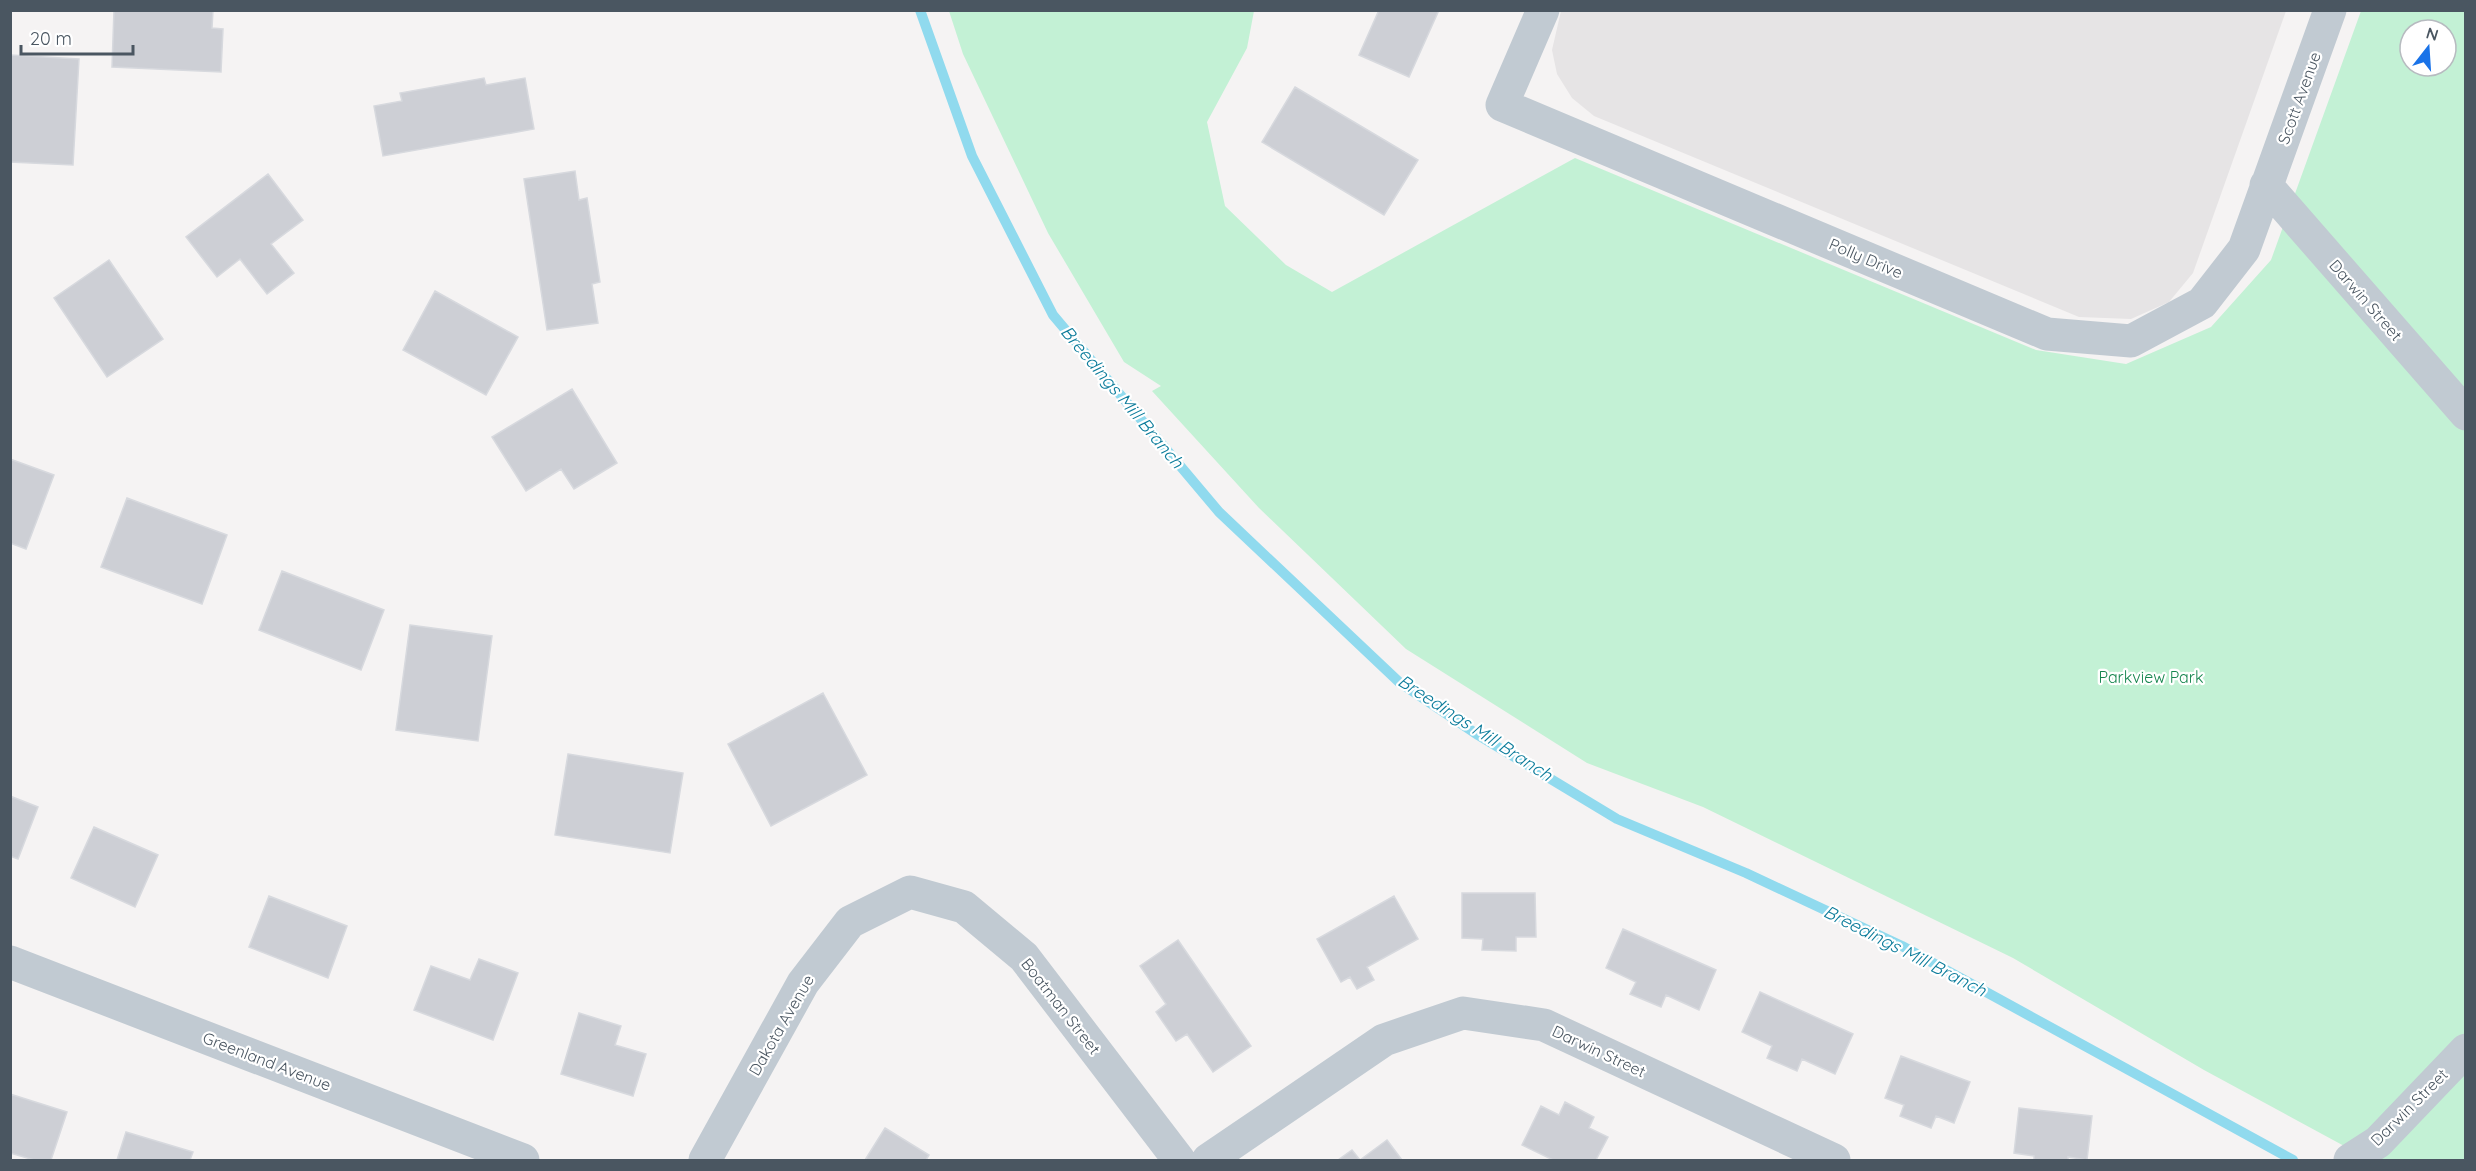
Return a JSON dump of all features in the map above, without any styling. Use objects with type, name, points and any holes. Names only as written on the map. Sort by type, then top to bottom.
[{"type":"street","name":"Polly Drive","points":[[1543,10],[1502,105],[2047,334],[2131,341],[2202,303],[2244,249],[2266,185]]},
{"type":"street","name":"Scott Avenue","points":[[2266,185],[2330,10]]},
{"type":"street","name":"Darwin Street","points":[[2266,185],[2466,414]]},
{"type":"street","name":"Dakota Avenue","points":[[705,1161],[803,983],[850,922],[910,892]]},
{"type":"street","name":"Boatman Street","points":[[910,892],[964,907],[1024,957],[1179,1161]]},
{"type":"street","name":"Greenland Avenue","points":[[10,962],[523,1161]]},
{"type":"street","name":"Darwin Street","points":[[1208,1161],[1384,1040],[1463,1013],[1544,1025],[1834,1161]]},
{"type":"street","name":"Darwin Street","points":[[2350,1161],[2378,1142],[2466,1050]]},
{"type":"shaded area","points":[[1561,11],[2286,11],[2193,273],[2169,302],[2131,319],[2079,317],[1594,116],[1572,98],[1557,74],[1552,50]]},
{"type":"green space","name":"Parkview Park","points":[[949,11],[1254,11],[1247,48],[1207,122],[1225,206],[1286,265],[1332,292],[1575,158],[2036,350],[2126,364],[2211,327],[2271,260],[2361,11],[2465,11],[2465,1160],[2370,1160],[2204,1070],[2013,958],[1703,807],[1587,763],[1406,649],[1259,508],[1152,391],[1161,386],[1124,362],[1048,233],[963,54]]},
{"type":"building","points":[[114,10],[213,10],[212,28],[223,29],[221,72],[112,67]]},
{"type":"building","points":[[1379,10],[1439,10],[1409,77],[1359,55]]},
{"type":"building","points":[[10,55],[79,59],[73,165],[10,162]]},
{"type":"building","points":[[484,78],[486,85],[525,78],[534,129],[383,156],[374,106],[402,101],[400,93]]},
{"type":"building","points":[[1295,87],[1418,160],[1384,215],[1262,142]]},
{"type":"building","points":[[575,171],[579,200],[587,198],[600,282],[592,284],[598,323],[547,330],[524,179]]},
{"type":"building","points":[[268,174],[303,220],[271,244],[294,273],[267,294],[240,259],[217,277],[186,237]]},
{"type":"building","points":[[109,260],[163,339],[107,377],[54,298]]},
{"type":"building","points":[[435,291],[518,337],[486,395],[403,350]]},
{"type":"building","points":[[572,389],[617,463],[574,489],[561,469],[526,491],[492,437]]},
{"type":"building","points":[[10,459],[54,475],[26,549],[10,543]]},
{"type":"building","points":[[127,498],[227,535],[202,604],[101,567]]},
{"type":"building","points":[[282,571],[384,610],[361,670],[259,630]]},
{"type":"building","points":[[410,625],[492,636],[478,741],[396,730]]},
{"type":"building","points":[[823,693],[867,775],[771,826],[728,744]]},
{"type":"building","points":[[568,754],[683,773],[670,853],[555,835]]},
{"type":"building","points":[[10,796],[38,807],[18,859],[10,856]]},
{"type":"building","points":[[94,827],[158,855],[135,907],[71,878]]},
{"type":"building","points":[[1462,893],[1535,893],[1536,937],[1516,937],[1516,951],[1482,950],[1483,939],[1462,938]]},
{"type":"building","points":[[269,896],[347,926],[328,978],[249,947]]},
{"type":"building","points":[[1394,896],[1418,939],[1367,967],[1374,980],[1357,989],[1350,977],[1341,982],[1317,939]]},
{"type":"building","points":[[1623,929],[1716,970],[1699,1010],[1666,995],[1661,1007],[1630,994],[1636,982],[1606,968]]},
{"type":"building","points":[[1178,940],[1251,1046],[1213,1072],[1187,1034],[1176,1041],[1156,1012],[1166,1004],[1140,966]]},
{"type":"building","points":[[479,959],[518,973],[493,1040],[414,1010],[431,966],[470,980]]},
{"type":"building","points":[[1760,992],[1853,1034],[1835,1074],[1802,1059],[1797,1071],[1767,1058],[1772,1046],[1742,1032]]},
{"type":"building","points":[[579,1013],[621,1026],[615,1045],[646,1054],[633,1096],[561,1074]]},
{"type":"building","points":[[1901,1056],[1970,1082],[1954,1123],[1936,1116],[1931,1128],[1900,1116],[1904,1105],[1885,1098]]},
{"type":"building","points":[[10,1094],[67,1112],[51,1160],[34,1160],[10,1153]]},
{"type":"building","points":[[1565,1102],[1594,1117],[1589,1128],[1608,1137],[1596,1160],[1553,1160],[1522,1145],[1541,1106],[1559,1115]]},
{"type":"building","points":[[2019,1108],[2092,1116],[2087,1160],[2068,1157],[2068,1160],[2034,1160],[2034,1156],[2014,1153]]},
{"type":"building","points":[[885,1128],[929,1155],[926,1160],[865,1160]]},
{"type":"building","points":[[126,1132],[193,1152],[190,1160],[117,1160]]},
{"type":"building","points":[[1387,1140],[1402,1160],[1360,1160]]},
{"type":"building","points":[[1352,1150],[1360,1160],[1338,1160]]},
{"type":"waterway","name":"Breedings Mill Branch","points":[[920,10],[972,156],[1053,315],[1219,512],[1399,682],[1478,735],[1617,819],[1746,873],[1902,946],[2293,1160]]}]
